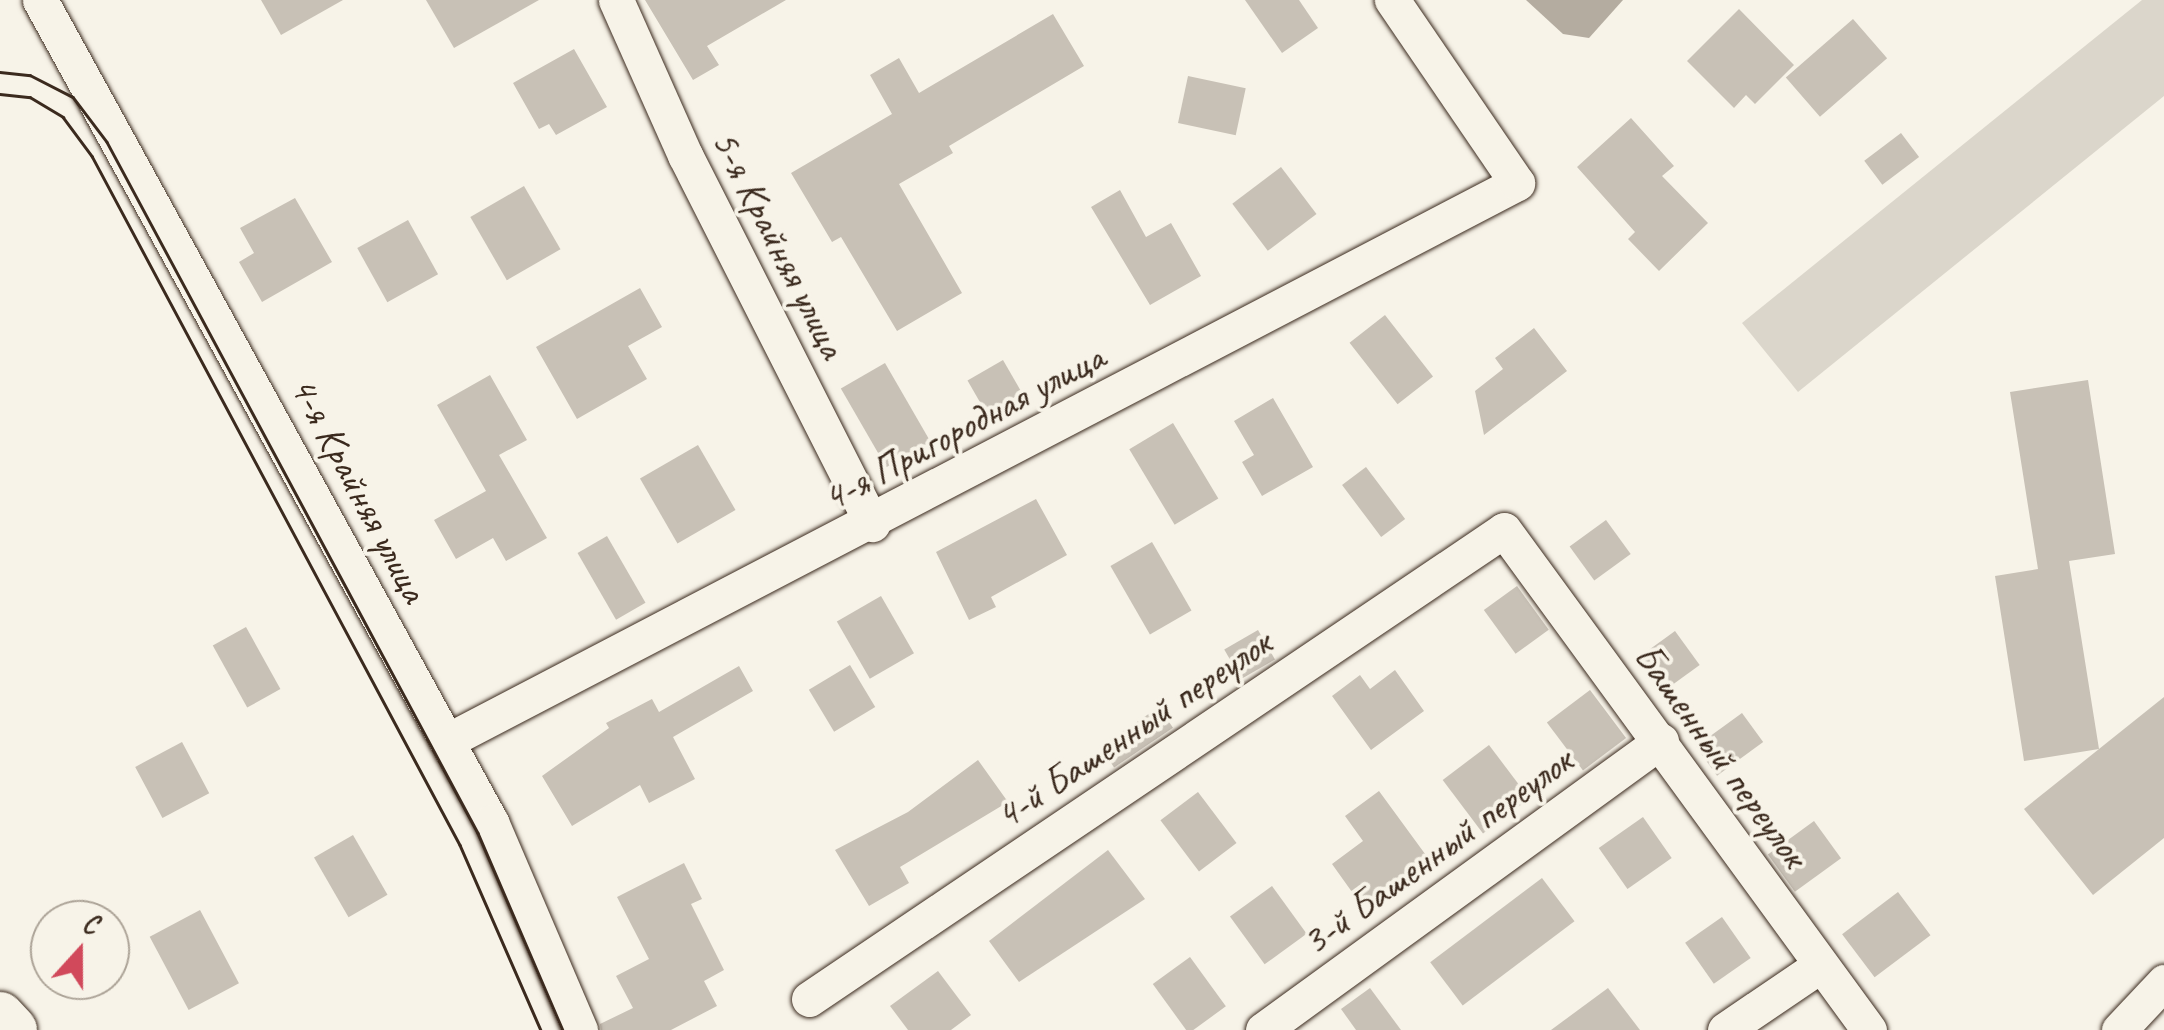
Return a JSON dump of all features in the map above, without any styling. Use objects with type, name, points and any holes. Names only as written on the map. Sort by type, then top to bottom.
[{"type":"main road","points":[[0,1016],[13,1030]]},
{"type":"street","name":"4-я Крайняя улица","points":[[40,0],[491,822],[580,1030]]},
{"type":"street","name":"5-я Крайняя улица","points":[[616,0],[685,154],[872,524]]},
{"type":"street","name":"4-я Пригородная улица","points":[[447,741],[872,524],[1517,183],[1392,0]]},
{"type":"street","name":"Башенный переулок","points":[[1504,530],[1869,1030]]},
{"type":"street","name":"4-й Башенный переулок","points":[[809,999],[1504,530]]},
{"type":"street","name":"3-й Башенный переулок","points":[[1264,1030],[1660,741]]},
{"type":"street","points":[[1725,1030],[1819,966]]},
{"type":"street","points":[[2119,1030],[2164,982]]},
{"type":"shaded area","points":[[1526,0],[1623,0],[1589,38],[1563,34]]},
{"type":"shaded area","points":[[2142,0],[2164,0],[2164,96],[1798,392],[1742,323]]},
{"type":"building","points":[[261,0],[343,0],[281,35]]},
{"type":"building","points":[[426,0],[539,0],[454,48]]},
{"type":"building","points":[[645,0],[786,0],[707,46],[719,65],[693,80]]},
{"type":"building","points":[[1245,0],[1299,0],[1318,28],[1282,53]]},
{"type":"building","points":[[1739,9],[1794,65],[1755,104],[1746,95],[1734,108],[1687,61]]},
{"type":"building","points":[[1053,14],[1084,66],[949,146],[953,153],[899,184],[962,293],[897,331],[841,237],[832,242],[791,173],[892,114],[870,75],[899,58],[919,93]]},
{"type":"building","points":[[1853,19],[1887,58],[1820,117],[1786,77]]},
{"type":"building","points":[[574,49],[607,107],[556,135],[549,124],[539,129],[513,83]]},
{"type":"building","points":[[1188,76],[1246,88],[1236,135],[1178,123]]},
{"type":"building","points":[[1631,118],[1674,166],[1662,176],[1708,223],[1659,271],[1628,239],[1635,232],[1577,167]]},
{"type":"building","points":[[1901,133],[1919,157],[1882,185],[1864,161]]},
{"type":"building","points":[[1281,167],[1317,214],[1268,251],[1232,204]]},
{"type":"building","points":[[524,186],[560,249],[507,280],[470,217]]},
{"type":"building","points":[[1120,190],[1146,237],[1171,223],[1201,276],[1150,305],[1091,207]]},
{"type":"building","points":[[295,198],[332,262],[262,302],[239,262],[254,253],[240,228]]},
{"type":"building","points":[[408,220],[438,274],[387,302],[357,248]]},
{"type":"building","points":[[640,288],[662,327],[628,346],[647,379],[577,419],[536,347]]},
{"type":"building","points":[[1385,315],[1433,376],[1398,404],[1350,343]]},
{"type":"building","points":[[1534,328],[1567,371],[1484,435],[1475,391],[1503,369],[1495,358]]},
{"type":"building","points":[[1003,360],[1022,393],[986,413],[967,380]]},
{"type":"building","points":[[885,363],[930,442],[886,467],[841,388]]},
{"type":"building","points":[[490,375],[527,440],[499,455],[547,538],[506,561],[493,538],[456,559],[434,520],[486,491],[437,405]]},
{"type":"building","points":[[2088,380],[2115,554],[2069,561],[2099,749],[2024,761],[1995,576],[2038,569],[2010,392]]},
{"type":"building","points":[[1273,398],[1313,467],[1262,496],[1242,462],[1254,455],[1234,421]]},
{"type":"building","points":[[1173,423],[1218,498],[1175,525],[1129,449]]},
{"type":"building","points":[[698,445],[736,510],[677,543],[640,478]]},
{"type":"building","points":[[1366,467],[1405,519],[1381,537],[1342,485]]},
{"type":"building","points":[[1036,499],[1067,555],[991,597],[996,607],[969,620],[936,552]]},
{"type":"building","points":[[1606,520],[1631,554],[1594,580],[1570,546]]},
{"type":"building","points":[[607,536],[646,603],[616,620],[578,553]]},
{"type":"building","points":[[1152,542],[1192,610],[1150,634],[1110,566]]},
{"type":"building","points":[[1517,586],[1549,630],[1516,654],[1484,610]]},
{"type":"building","points":[[881,596],[914,653],[870,679],[837,622]]},
{"type":"building","points":[[246,627],[280,689],[247,708],[213,645]]},
{"type":"building","points":[[1258,630],[1275,659],[1241,679],[1224,650]]},
{"type":"building","points":[[1675,631],[1700,665],[1665,690],[1640,656]]},
{"type":"building","points":[[850,665],[875,707],[834,732],[809,690]]},
{"type":"building","points":[[739,666],[753,691],[673,737],[695,779],[649,803],[640,785],[572,826],[542,776],[609,728],[606,723],[652,699],[659,712]]},
{"type":"building","points":[[1395,670],[1424,711],[1371,750],[1332,696],[1360,675],[1370,689]]},
{"type":"building","points":[[1590,690],[1626,738],[1583,770],[1547,722]]},
{"type":"building","points":[[2164,697],[2164,838],[2093,895],[2024,809]]},
{"type":"building","points":[[1159,707],[1173,728],[1114,767],[1100,747]]},
{"type":"building","points":[[1742,713],[1763,742],[1717,776],[1696,747]]},
{"type":"building","points":[[182,742],[209,793],[162,818],[135,767]]},
{"type":"building","points":[[1489,745],[1529,799],[1483,833],[1443,780]]},
{"type":"building","points":[[978,760],[1008,802],[900,867],[909,883],[869,906],[835,850],[908,812]]},
{"type":"building","points":[[1379,791],[1428,858],[1362,906],[1332,864],[1363,841],[1345,816]]},
{"type":"building","points":[[1198,792],[1237,843],[1199,871],[1160,820]]},
{"type":"building","points":[[1643,817],[1672,858],[1627,889],[1599,848]]},
{"type":"building","points":[[1814,821],[1841,858],[1795,892],[1768,855]]},
{"type":"building","points":[[353,835],[388,895],[349,917],[314,857]]},
{"type":"building","points":[[1108,850],[1145,899],[1019,982],[989,941]]},
{"type":"building","points":[[684,863],[702,899],[691,904],[724,970],[704,981],[717,1006],[671,1030],[601,1030],[600,1024],[633,1008],[616,976],[649,959],[617,897]]},
{"type":"building","points":[[1542,878],[1574,921],[1463,1005],[1430,962]]},
{"type":"building","points":[[1272,886],[1307,934],[1265,964],[1230,917]]},
{"type":"building","points":[[1898,892],[1930,935],[1875,977],[1842,934]]},
{"type":"building","points":[[200,910],[239,983],[189,1010],[150,937]]},
{"type":"building","points":[[1722,917],[1751,958],[1714,984],[1685,943]]},
{"type":"building","points":[[1190,957],[1226,1006],[1193,1030],[1186,1030],[1153,984]]},
{"type":"building","points":[[938,971],[971,1015],[951,1030],[908,1030],[890,1006]]},
{"type":"building","points":[[1370,988],[1401,1030],[1356,1030],[1341,1009]]},
{"type":"building","points":[[1608,988],[1640,1030],[1551,1030]]},
{"type":"tram line","points":[[0,72],[30,75],[73,97],[107,142],[478,833],[563,1030]]},
{"type":"tram line","points":[[0,94],[30,97],[63,117],[92,156],[460,845],[541,1030]]}]
